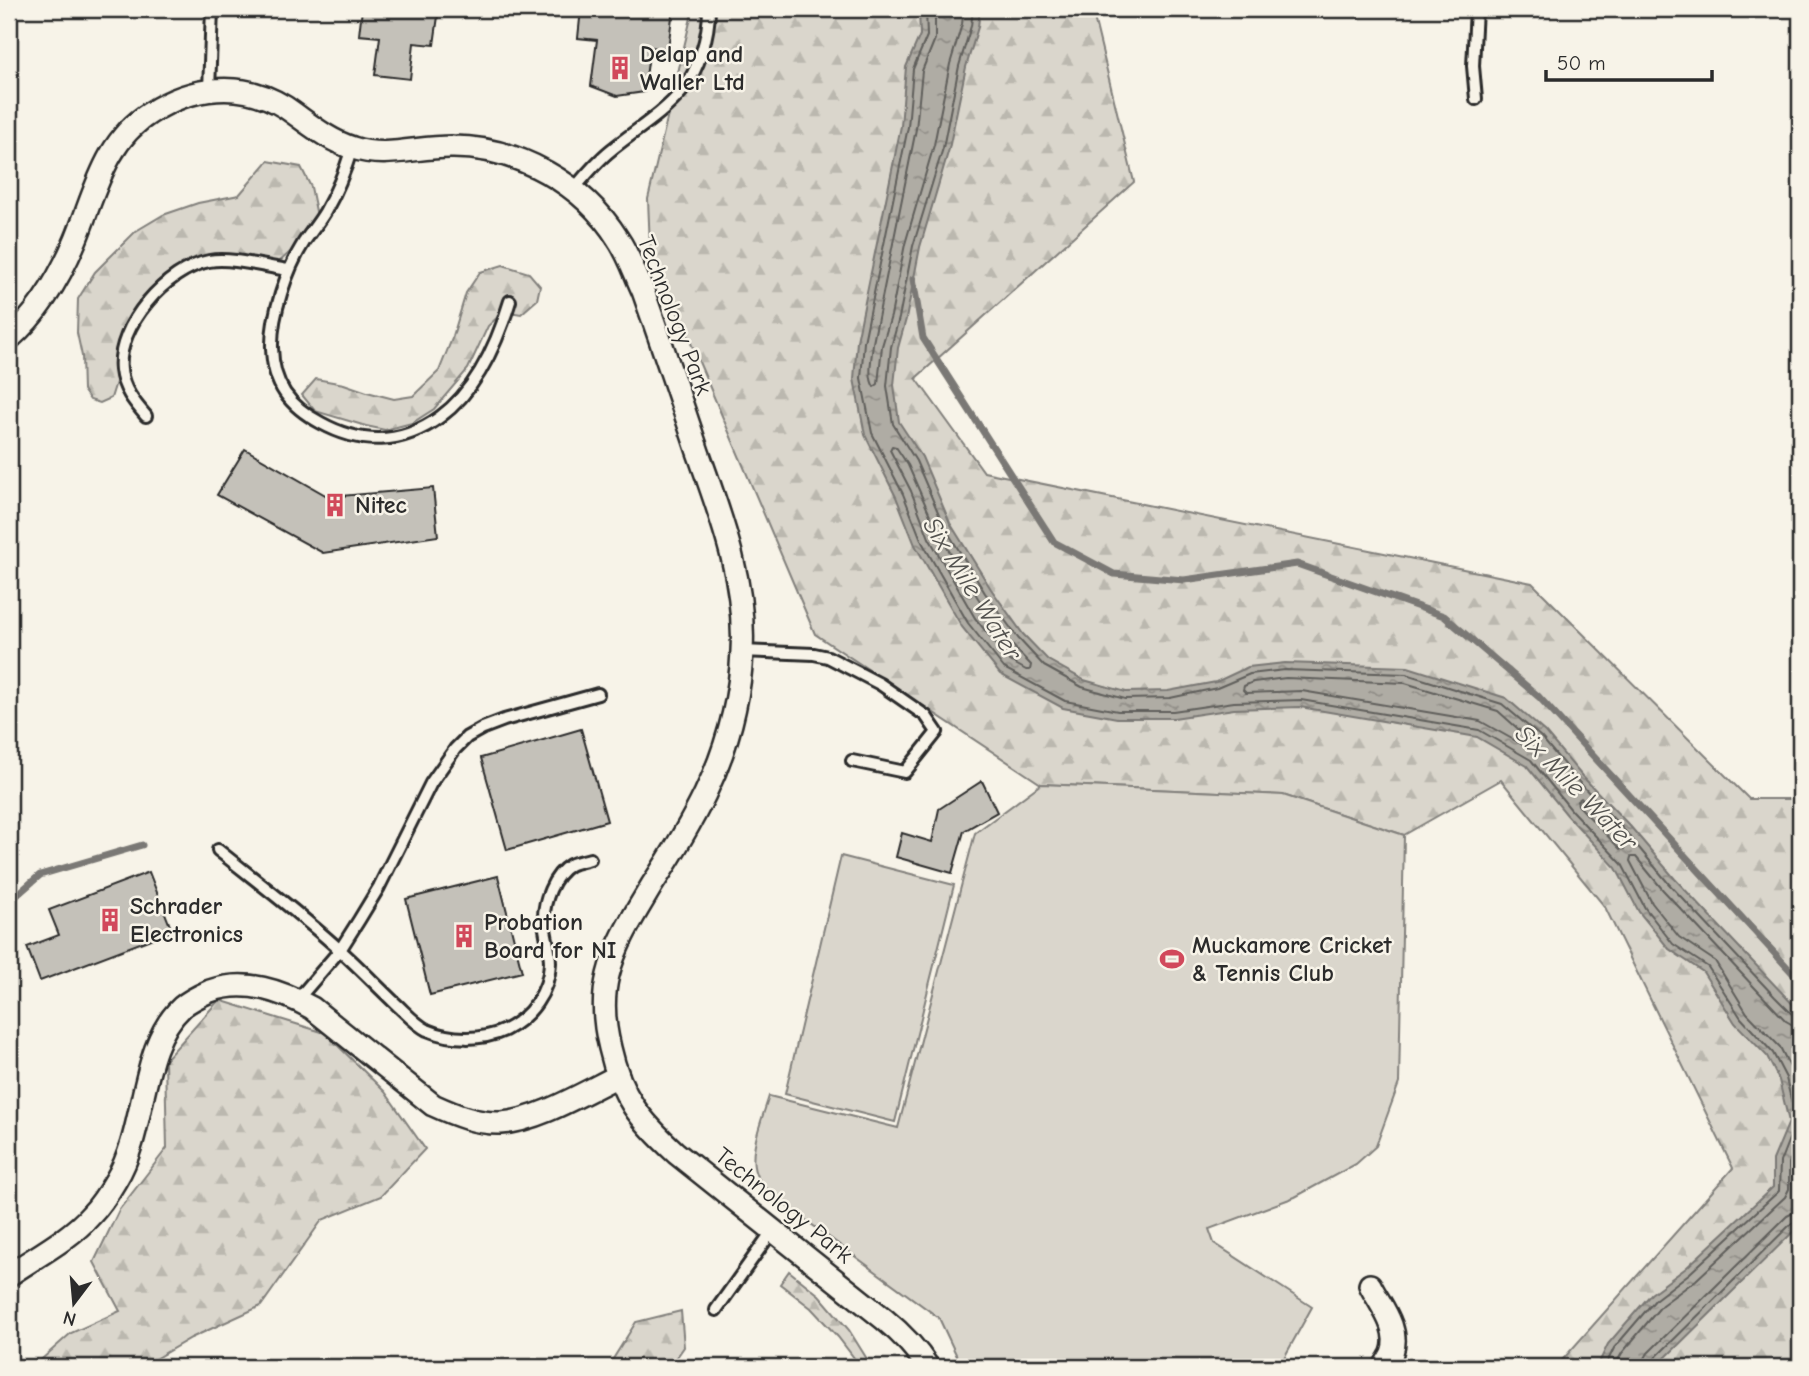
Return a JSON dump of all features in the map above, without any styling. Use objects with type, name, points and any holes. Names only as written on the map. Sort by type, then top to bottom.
[{"type":"street","name":"Technology Park","points":[[9,339],[31,317],[55,282],[76,240],[101,173],[123,136],[150,113],[187,94],[224,89],[257,93],[271,99],[333,140],[373,154],[469,147],[511,157],[550,175],[573,190],[598,212],[618,238],[643,292],[726,533],[743,614],[743,651],[734,718],[724,749],[705,793],[615,950],[607,976],[605,1022],[612,1057],[628,1097],[654,1132],[676,1153],[904,1336],[928,1367]]},
{"type":"street","points":[[9,1275],[91,1216],[116,1181],[131,1149],[161,1037],[183,1006],[214,990],[231,986],[263,987],[297,1000],[312,1008],[433,1105],[477,1121],[501,1123],[540,1114],[618,1076]]},
{"type":"street","points":[[1370,1285],[1391,1325],[1394,1339],[1392,1352],[1384,1367]]},
{"type":"lane","points":[[209,90],[212,9]]},
{"type":"lane","points":[[573,190],[598,162],[682,90],[694,71],[704,45],[709,9]]},
{"type":"lane","points":[[1476,9],[1472,66],[1476,99]]},
{"type":"lane","points":[[352,148],[333,197],[324,215],[303,243],[289,270],[279,300],[272,350],[277,378],[293,405],[305,415],[337,432],[364,439],[392,438],[425,427],[457,402],[472,383],[492,350],[510,301]]},
{"type":"lane","points":[[146,416],[124,387],[120,368],[122,350],[129,330],[148,301],[164,285],[183,272],[210,261],[239,262],[289,270]]},
{"type":"lane","points":[[743,651],[828,657],[880,684],[926,716],[937,732],[905,772],[852,761]]},
{"type":"lane","points":[[297,1000],[340,950],[379,887],[431,783],[444,762],[467,737],[504,720],[598,694]]},
{"type":"lane","points":[[218,850],[340,950],[415,1022],[427,1030],[464,1038],[501,1031],[528,1014],[538,1002],[550,963],[544,915],[547,898],[558,876],[566,868],[590,859]]},
{"type":"lane","points":[[716,1310],[773,1230]]},
{"type":"green space","points":[[693,9],[1092,9],[1134,182],[916,378],[984,472],[1532,583],[1749,799],[1800,799],[1800,1367],[1556,1367],[1733,1168],[1605,907],[1501,780],[1404,835],[1283,795],[1041,784],[815,634],[650,247],[648,199]]},
{"type":"green space","points":[[268,161],[301,167],[311,187],[317,216],[301,242],[277,264],[219,264],[171,282],[137,317],[111,398],[100,403],[90,400],[83,390],[82,356],[77,333],[78,299],[95,272],[136,231],[163,215],[198,203],[239,195]]},
{"type":"green space","points":[[503,265],[529,273],[540,286],[537,300],[521,314],[504,311],[488,326],[468,369],[434,409],[412,423],[385,430],[315,411],[302,395],[316,379],[344,384],[394,399],[413,396],[439,371],[466,293],[480,272]]},
{"type":"green space","name":"Muckamore Cricket & Tennis Club","points":[[1041,784],[1283,795],[1404,835],[1399,1083],[1376,1146],[1356,1164],[1295,1197],[1209,1229],[1214,1243],[1312,1307],[1279,1367],[962,1367],[939,1318],[777,1199],[760,1181],[754,1170],[756,1137],[769,1096],[898,1128],[975,833]]},
{"type":"green space","points":[[841,856],[954,885],[895,1122],[785,1094]]},
{"type":"green space","points":[[219,1000],[325,1033],[385,1092],[425,1149],[381,1196],[322,1220],[261,1306],[191,1338],[141,1367],[33,1367],[71,1333],[120,1311],[94,1262],[119,1210],[167,1148],[165,1060]]},
{"type":"green space","points":[[789,1271],[819,1295],[849,1330],[872,1367],[861,1367],[811,1308],[780,1284]]},
{"type":"green space","points":[[681,1311],[684,1347],[670,1367],[608,1367],[636,1322]]},
{"type":"water","name":"Six Mile Water","points":[[919,9],[980,9],[949,149],[920,247],[898,348],[894,385],[899,422],[922,457],[950,523],[1023,634],[1048,660],[1084,680],[1126,692],[1168,691],[1216,682],[1248,667],[1285,663],[1408,667],[1506,698],[1545,732],[1675,879],[1800,1012],[1800,1225],[1656,1367],[1597,1367],[1608,1344],[1651,1294],[1686,1268],[1773,1187],[1773,1160],[1789,1122],[1779,1080],[1767,1056],[1735,1023],[1703,972],[1669,949],[1639,912],[1616,868],[1527,766],[1477,737],[1300,707],[1234,709],[1174,718],[1117,718],[1063,708],[1000,674],[962,627],[915,545],[896,497],[865,435],[854,379],[857,341],[901,126],[906,67],[920,35]]},
{"type":"building","points":[[362,9],[439,9],[434,45],[414,43],[410,79],[375,75],[380,37],[359,35]]},
{"type":"building","name":"Delap and Waller Ltd","points":[[581,9],[673,9],[668,49],[650,47],[644,92],[617,96],[591,86],[597,40],[578,38]]},
{"type":"building","name":"Nitec","points":[[245,449],[329,497],[433,488],[438,536],[323,553],[217,495]]},
{"type":"building","points":[[581,729],[607,821],[507,850],[481,758]]},
{"type":"building","points":[[982,781],[997,812],[964,831],[952,873],[896,857],[902,833],[932,842],[939,809]]},
{"type":"building","name":"Schrader Electronics","points":[[149,872],[172,931],[40,981],[27,947],[59,935],[49,910]]},
{"type":"building","name":"Probation Board for NI","points":[[498,876],[522,972],[430,995],[406,899]]},
{"type":"waterway","points":[[913,279],[923,338],[1054,542],[1114,574],[1184,580],[1297,564],[1444,616],[1539,697],[1800,981]]},
{"type":"waterway","points":[[9,902],[40,875],[142,845]]},
{"type":"place","name":"Delap and Waller Ltd","points":[[620,68]]},
{"type":"place","name":"Nitec","points":[[335,505]]},
{"type":"place","name":"Schrader Electronics","points":[[110,920]]},
{"type":"place","name":"Probation Board for NI","points":[[464,936]]},
{"type":"place","name":"Muckamore Cricket & Tennis Club","points":[[1172,959]]}]
